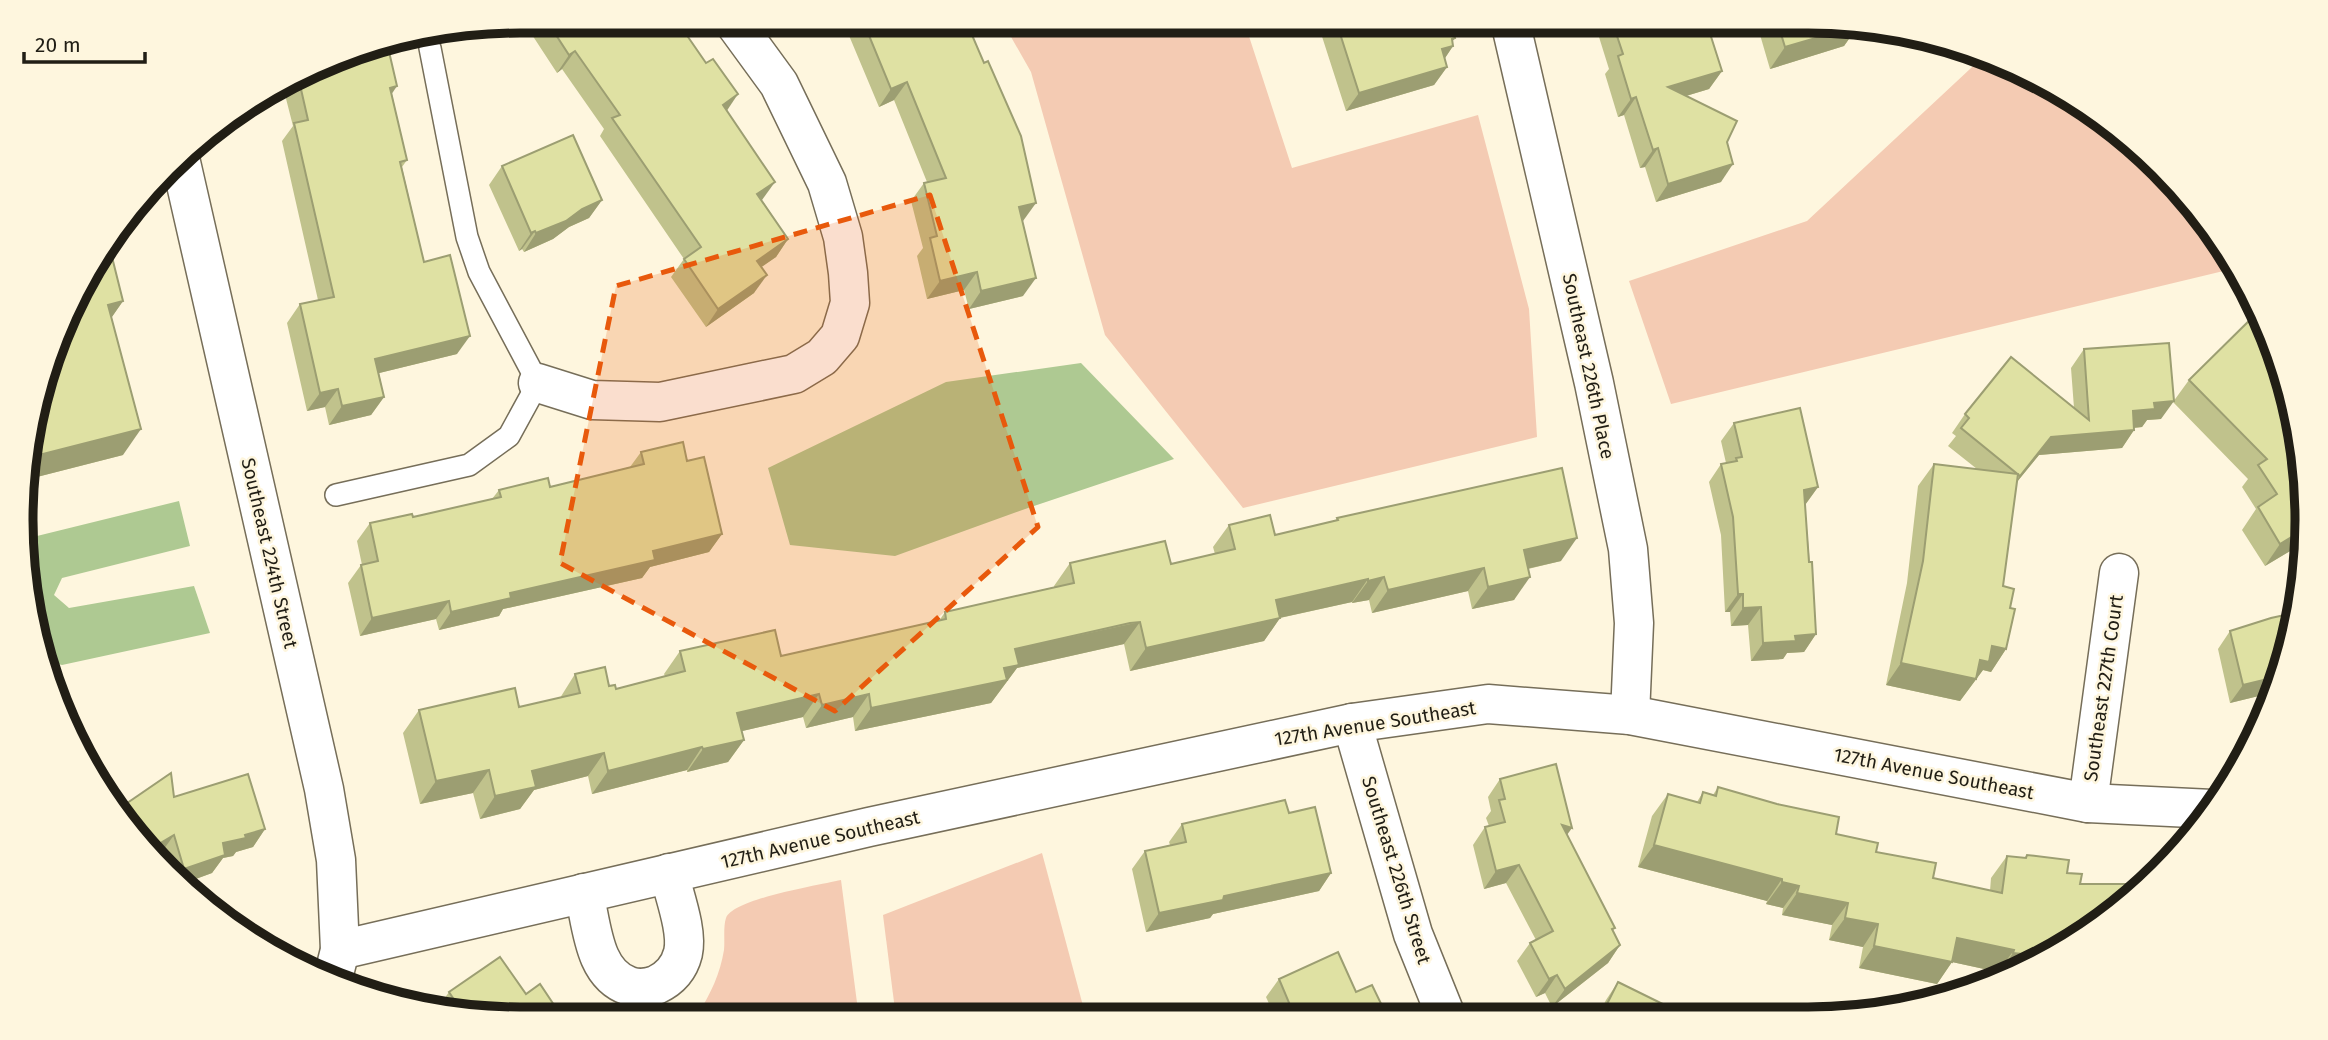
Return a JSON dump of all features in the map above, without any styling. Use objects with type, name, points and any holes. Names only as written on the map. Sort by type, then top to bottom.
[{"type":"street","points":[[538,383],[592,400],[660,402],[794,374],[822,357],[840,336],[850,303],[848,273],[843,237],[827,183],[779,84],[742,33]]},
{"type":"street","name":"Southeast 226th Place","points":[[1513,33],[1591,370],[1628,549],[1634,623],[1630,715]]},
{"type":"street","name":"Southeast 224th Street","points":[[182,170],[324,789],[336,860],[336,966]]},
{"type":"street","name":"Southeast 227th Court","points":[[2088,803],[2119,573]]},
{"type":"street","name":"127th Avenue Southeast","points":[[336,966],[584,893],[869,827],[1352,723],[1488,704],[1630,715],[2088,803],[2200,808]]},
{"type":"street","name":"Southeast 226th Street","points":[[1352,723],[1413,934],[1442,1007]]},
{"type":"street","points":[[641,1003],[650,987],[666,980],[677,968],[683,952],[683,935],[669,873]]},
{"type":"street","points":[[584,893],[598,954],[605,969],[617,981],[633,987],[641,1003]]},
{"type":"lane","points":[[336,495],[470,465],[509,436],[538,383],[479,272],[467,237],[430,48]]},
{"type":"highlighted area","points":[[930,195],[1038,527],[835,711],[560,563],[616,286]]},
{"type":"shaded area","points":[[1009,33],[1248,33],[1292,168],[1478,115],[1529,309],[1537,437],[1243,508],[1105,335],[1031,72]]},
{"type":"shaded area","points":[[1976,63],[2051,98],[2129,154],[2174,199],[2226,270],[1671,404],[1629,281],[1807,221]]},
{"type":"shaded area","points":[[1081,363],[1174,459],[895,556],[790,545],[768,468],[946,382]]},
{"type":"shaded area","points":[[179,501],[190,546],[62,578],[54,595],[69,608],[194,586],[210,633],[62,665],[55,663],[37,584],[34,538]]},
{"type":"shaded area","points":[[1042,853],[1083,1007],[895,1007],[883,915]]},
{"type":"shaded area","points":[[841,880],[858,1007],[702,1007],[711,991],[722,959],[726,918],[732,911],[744,905],[797,889]]},
{"type":"building","points":[[555,33],[685,33],[706,63],[713,59],[738,94],[723,105],[775,182],[757,194],[788,239],[757,261],[767,275],[718,309],[684,259],[701,247],[612,118],[620,115],[575,51],[569,55]]},
{"type":"building","points":[[868,33],[971,33],[984,63],[988,61],[1021,136],[1036,203],[1019,207],[1036,278],[981,291],[977,272],[940,281],[930,238],[937,236],[924,183],[946,178],[907,82],[891,89]]},
{"type":"building","points":[[1340,33],[1454,33],[1453,46],[1442,49],[1447,67],[1359,93]]},
{"type":"building","points":[[1616,33],[1710,33],[1722,71],[1668,87],[1737,121],[1727,142],[1733,164],[1668,184],[1658,148],[1653,150],[1636,97],[1631,99],[1618,56],[1623,54]]},
{"type":"building","points":[[1781,33],[1831,34],[1785,47]]},
{"type":"building","points":[[389,52],[397,86],[390,88],[407,160],[400,162],[424,262],[450,255],[470,336],[375,359],[384,397],[342,406],[338,389],[320,393],[300,304],[334,297],[294,123],[308,120],[300,86],[334,70]]},
{"type":"building","points":[[573,135],[602,200],[582,209],[566,221],[531,233],[502,166]]},
{"type":"building","points":[[112,255],[123,301],[108,305],[141,429],[39,455],[43,425],[59,364],[83,305]]},
{"type":"building","points":[[2251,319],[2269,364],[2285,425],[2294,488],[2295,535],[2280,544],[2258,507],[2277,494],[2258,465],[2267,459],[2189,380]]},
{"type":"building","points":[[2169,343],[2174,401],[2154,403],[2155,409],[2133,411],[2134,430],[2051,437],[2020,476],[1961,428],[1969,418],[1965,414],[2011,357],[2089,420],[2084,349]]},
{"type":"building","points":[[1800,408],[1818,487],[1804,490],[1816,634],[1795,636],[1796,641],[1763,643],[1761,607],[1743,608],[1743,594],[1738,594],[1733,517],[1721,464],[1737,461],[1736,458],[1742,457],[1734,423]]},
{"type":"building","points":[[683,442],[687,461],[704,457],[722,534],[653,551],[655,560],[510,593],[511,598],[451,612],[449,601],[372,618],[361,565],[378,561],[370,523],[412,514],[413,517],[501,497],[499,490],[548,478],[550,487],[644,464],[641,452]]},
{"type":"building","points":[[1934,464],[2018,474],[2003,586],[2014,589],[2010,608],[2015,609],[2006,649],[1992,646],[1989,662],[1980,660],[1976,679],[1901,663],[1923,561]]},
{"type":"building","points":[[1562,468],[1577,538],[1524,550],[1530,577],[1488,587],[1484,568],[1388,590],[1384,577],[1368,579],[1276,600],[1280,618],[1146,648],[1140,622],[1130,623],[1015,649],[1019,665],[1004,668],[1007,680],[871,708],[869,694],[822,705],[819,694],[737,713],[744,740],[703,749],[702,747],[608,771],[604,753],[532,771],[536,787],[495,796],[489,770],[436,781],[419,710],[515,688],[519,707],[580,693],[575,674],[605,667],[609,686],[615,685],[616,689],[685,671],[680,651],[775,630],[781,656],[946,619],[945,612],[1074,583],[1070,563],[1165,541],[1171,564],[1235,549],[1229,525],[1270,515],[1275,535],[1338,520],[1337,518]]},
{"type":"building","points":[[2285,615],[2268,679],[2243,685],[2230,631]]},
{"type":"building","points":[[1556,764],[1572,828],[1562,825],[1615,928],[1612,929],[1620,945],[1565,989],[1557,975],[1549,979],[1530,943],[1553,931],[1519,865],[1496,871],[1485,827],[1505,822],[1499,800],[1505,799],[1500,779]]},
{"type":"building","points":[[171,773],[174,797],[248,774],[265,829],[245,835],[246,838],[223,843],[225,855],[184,869],[174,835],[158,845],[125,804]]},
{"type":"building","points":[[1718,787],[1777,804],[1839,817],[1836,834],[1878,843],[1876,852],[1936,863],[1933,878],[2002,893],[2007,856],[2026,858],[2027,855],[2069,860],[2067,873],[2082,874],[2080,884],[2131,884],[2078,925],[2028,955],[1957,938],[1952,962],[1874,946],[1878,924],[1845,918],[1848,903],[1797,893],[1799,886],[1782,882],[1782,879],[1654,845],[1668,794],[1700,803],[1703,792],[1716,796]]},
{"type":"building","points":[[1285,800],[1289,813],[1315,807],[1331,873],[1159,913],[1145,851],[1186,842],[1182,824]]},
{"type":"building","points":[[1338,952],[1356,992],[1372,985],[1383,1007],[1291,1007],[1279,979]]},
{"type":"building","points":[[500,957],[526,994],[540,984],[555,1007],[456,1003],[449,992]]},
{"type":"building","points":[[1618,982],[1669,1007],[1606,1007]]}]
